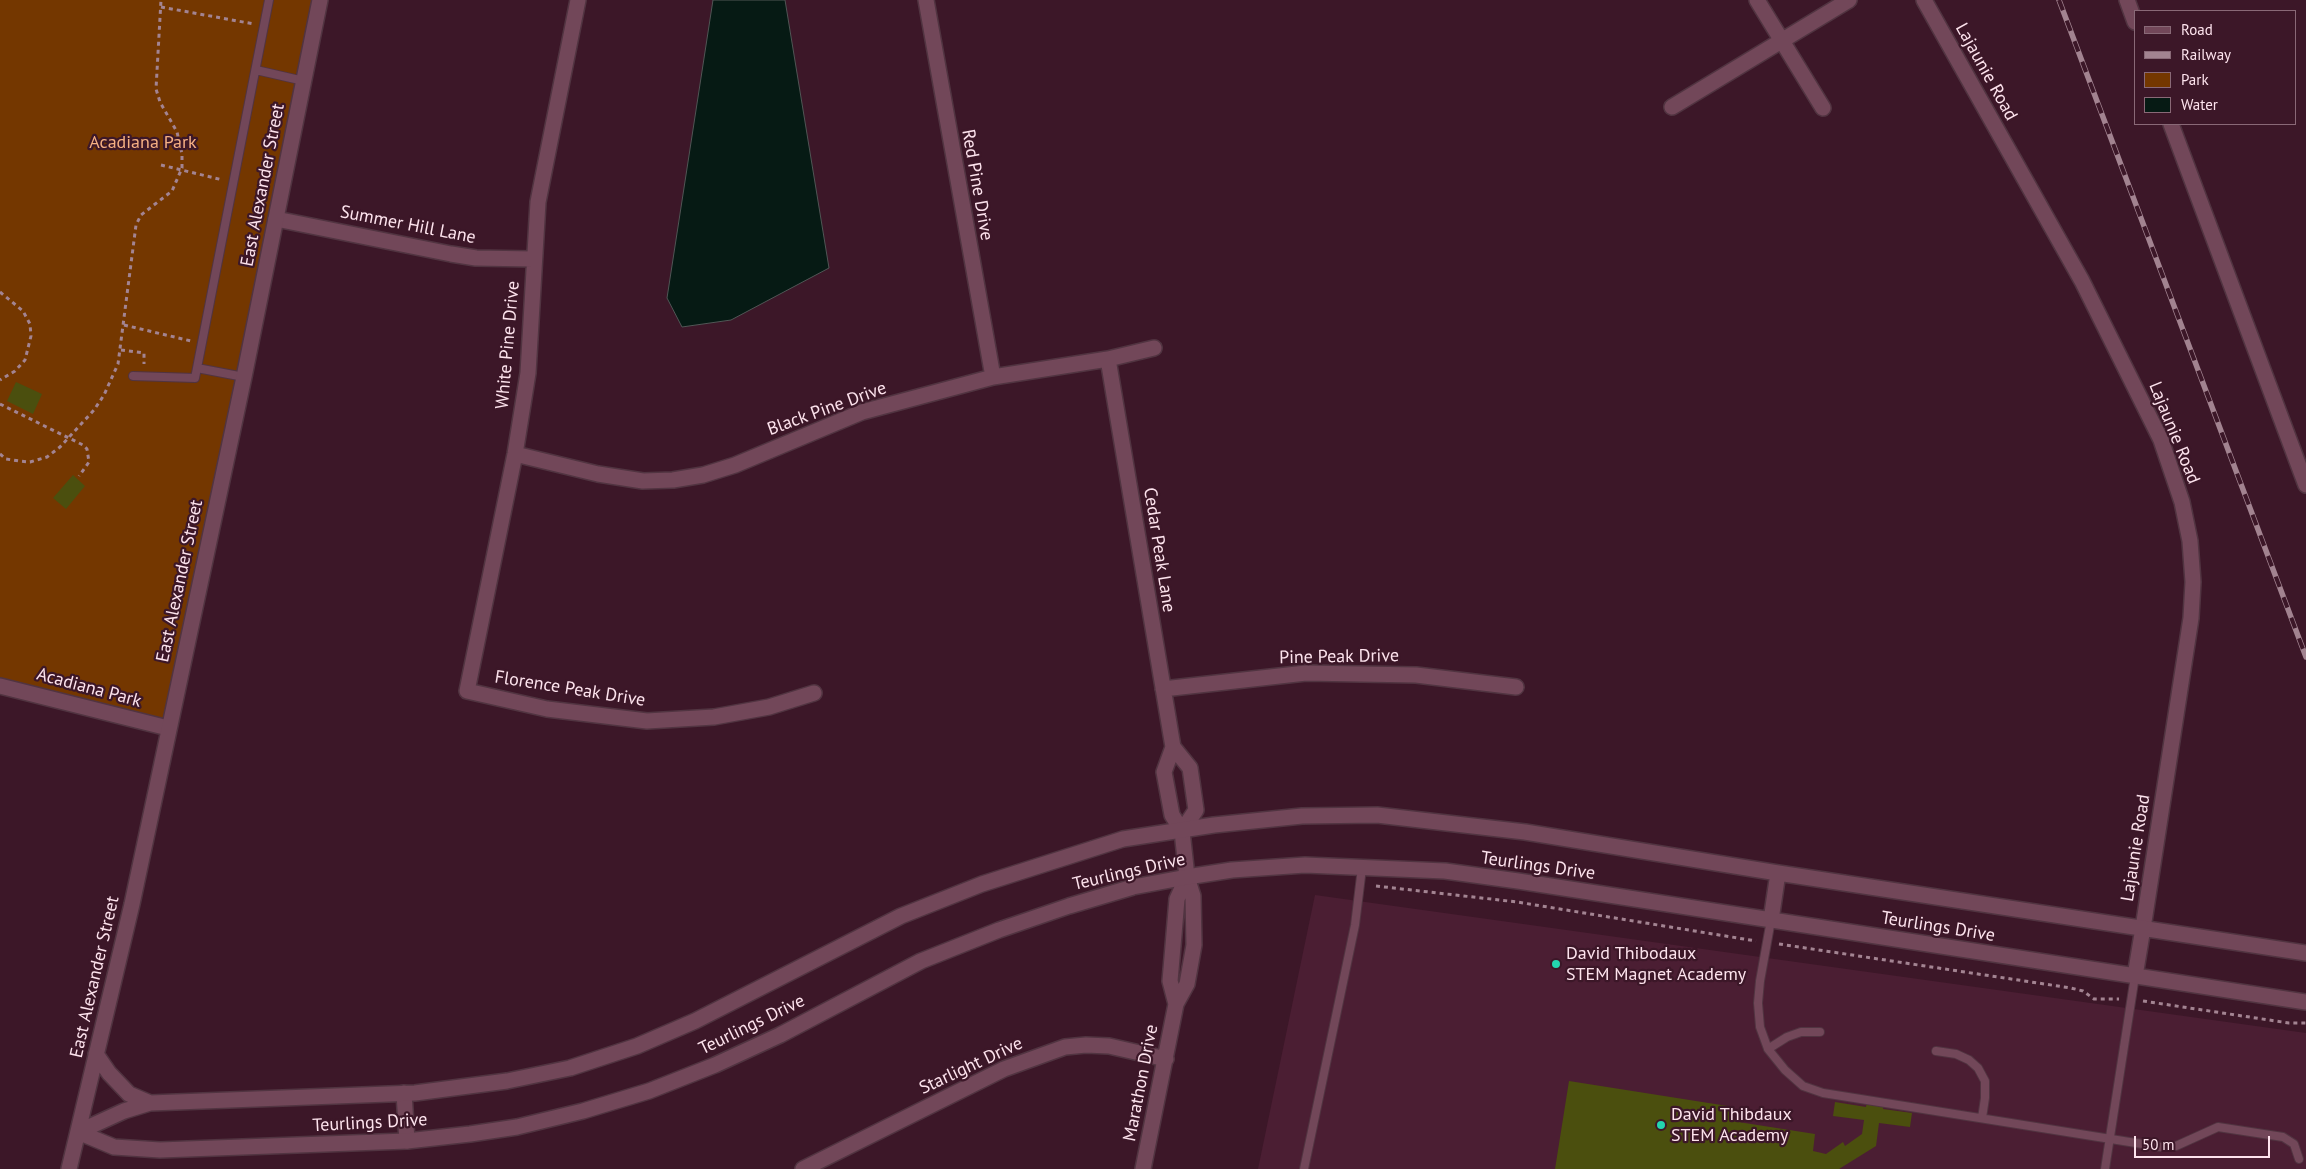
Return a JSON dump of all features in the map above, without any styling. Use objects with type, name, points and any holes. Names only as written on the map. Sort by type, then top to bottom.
[{"type":"street","name":"East Alexander Street","points":[[69,1169],[132,904],[244,377],[320,0]]},
{"type":"street","name":"White Pine Drive","points":[[468,691],[515,454],[528,373],[533,260],[541,183],[578,0]]},
{"type":"street","name":"Red Pine Drive","points":[[926,0],[993,377]]},
{"type":"street","points":[[1757,0],[1823,108]]},
{"type":"street","points":[[1672,107],[1849,0]]},
{"type":"street","name":"Lajaunie Road","points":[[1924,0],[2091,298],[2161,440],[2182,502],[2190,541],[2193,582],[2192,618],[2135,976]]},
{"type":"street","points":[[2127,0],[2134,19]]},
{"type":"street","points":[[2171,125],[2306,485]]},
{"type":"street","name":"Summer Hill Lane","points":[[276,219],[476,258],[533,260]]},
{"type":"street","name":"Black Pine Drive","points":[[515,454],[598,474],[643,481],[673,480],[703,475],[735,465],[862,412],[993,377],[1108,359],[1154,348]]},
{"type":"street","name":"Cedar Peak Lane","points":[[1108,359],[1173,748]]},
{"type":"street","name":"Pine Peak Drive","points":[[1163,689],[1306,673],[1416,675],[1516,687]]},
{"type":"street","name":"Acadiana Park","points":[[0,686],[168,728]]},
{"type":"street","name":"Florence Peak Drive","points":[[468,691],[547,709],[648,722],[714,717],[769,707],[814,693]]},
{"type":"street","points":[[1173,748],[1190,768],[1196,810],[1182,831],[1172,815],[1164,772],[1173,748]]},
{"type":"street","name":"Teurlings Drive","points":[[78,1132],[124,1111],[150,1103],[404,1093],[507,1081],[570,1068],[637,1046],[758,991],[901,916],[982,884],[1055,859],[1123,839],[1214,825],[1302,816],[1377,815],[1525,832],[1778,873],[2306,953]]},
{"type":"street","name":"Marathon Drive","points":[[1143,1169],[1176,1004],[1187,984],[1194,945],[1193,896],[1187,876],[1182,831]]},
{"type":"street","name":"Teurlings Drive","points":[[78,1132],[114,1147],[160,1150],[407,1140],[517,1127],[583,1111],[648,1091],[715,1065],[780,1035],[921,961],[999,930],[1069,906],[1133,887],[1187,876],[1232,870],[1305,865],[1446,871],[2306,1002]]},
{"type":"street","points":[[1771,920],[1778,873]]},
{"type":"street","name":"Starlight Drive","points":[[803,1169],[1004,1069],[1065,1047],[1086,1045],[1109,1046],[1166,1059]]},
{"type":"street","name":"Teurlings Drive","points":[[96,1054],[109,1073],[129,1094],[150,1103]]},
{"type":"street","points":[[404,1093],[407,1140]]},
{"type":"lane","points":[[133,376],[195,378],[269,0]]},
{"type":"lane","points":[[256,70],[304,81]]},
{"type":"lane","points":[[197,368],[244,377]]},
{"type":"lane","points":[[1304,1169],[1355,924],[1362,868]]},
{"type":"lane","points":[[1771,920],[1758,1003],[1760,1027],[1768,1049],[1785,1070],[1803,1086],[1824,1093],[2161,1147],[2176,1146],[2218,1128],[2282,1137],[2294,1144],[2299,1159]]},
{"type":"lane","points":[[2105,1169],[2108,1139],[2135,976]]},
{"type":"lane","points":[[1768,1049],[1786,1037],[1801,1032],[1820,1032]]},
{"type":"lane","points":[[1936,1051],[1956,1054],[1969,1060],[1978,1068],[1985,1081],[1982,1118]]},
{"type":"path","points":[[0,454],[6,459],[30,462],[46,457],[69,437],[104,395],[122,350],[136,224],[140,216],[172,191],[181,170],[182,154],[177,132],[160,102],[156,89],[161,0]]},
{"type":"path","points":[[161,7],[264,26]]},
{"type":"path","points":[[161,165],[234,182]]},
{"type":"path","points":[[0,292],[23,311],[30,324],[31,336],[25,360],[15,371],[0,380]]},
{"type":"path","points":[[124,325],[202,343]]},
{"type":"path","points":[[122,350],[144,353],[144,376]]},
{"type":"path","points":[[0,404],[69,437],[87,449],[89,462],[79,476]]},
{"type":"path","points":[[1382,887],[1517,902],[1733,936],[1746,940]]},
{"type":"path","points":[[1788,946],[2071,988],[2082,991],[2094,999]]},
{"type":"path","points":[[2156,1002],[2289,1023],[2306,1023]]},
{"type":"shaded area","name":"David Thibodaux STEM Magnet Academy","points":[[1315,895],[2306,1033],[2306,1169],[1258,1169]]},
{"type":"green space","name":"Acadiana Park","points":[[0,0],[318,0],[168,728],[0,688]]},
{"type":"water","points":[[713,0],[785,0],[829,268],[731,320],[682,327],[667,298]]},
{"type":"building","points":[[16,382],[42,394],[33,414],[7,401]]},
{"type":"building","points":[[73,475],[85,486],[66,509],[53,498]]},
{"type":"building","name":"David Thibdaux STEM Academy","points":[[1569,1081],[1734,1107],[1732,1121],[1815,1134],[1813,1151],[1826,1154],[1843,1142],[1845,1146],[1862,1134],[1864,1120],[1833,1116],[1835,1102],[1866,1107],[1867,1100],[1884,1102],[1883,1109],[1912,1113],[1910,1127],[1879,1123],[1876,1146],[1839,1169],[1555,1169]]},
{"type":"railway","points":[[2059,0],[2306,657]]},
{"type":"place","name":"David Thibodaux STEM Magnet Academy","points":[[1556,964]]},
{"type":"place","name":"David Thibdaux STEM Academy","points":[[1661,1125]]}]
